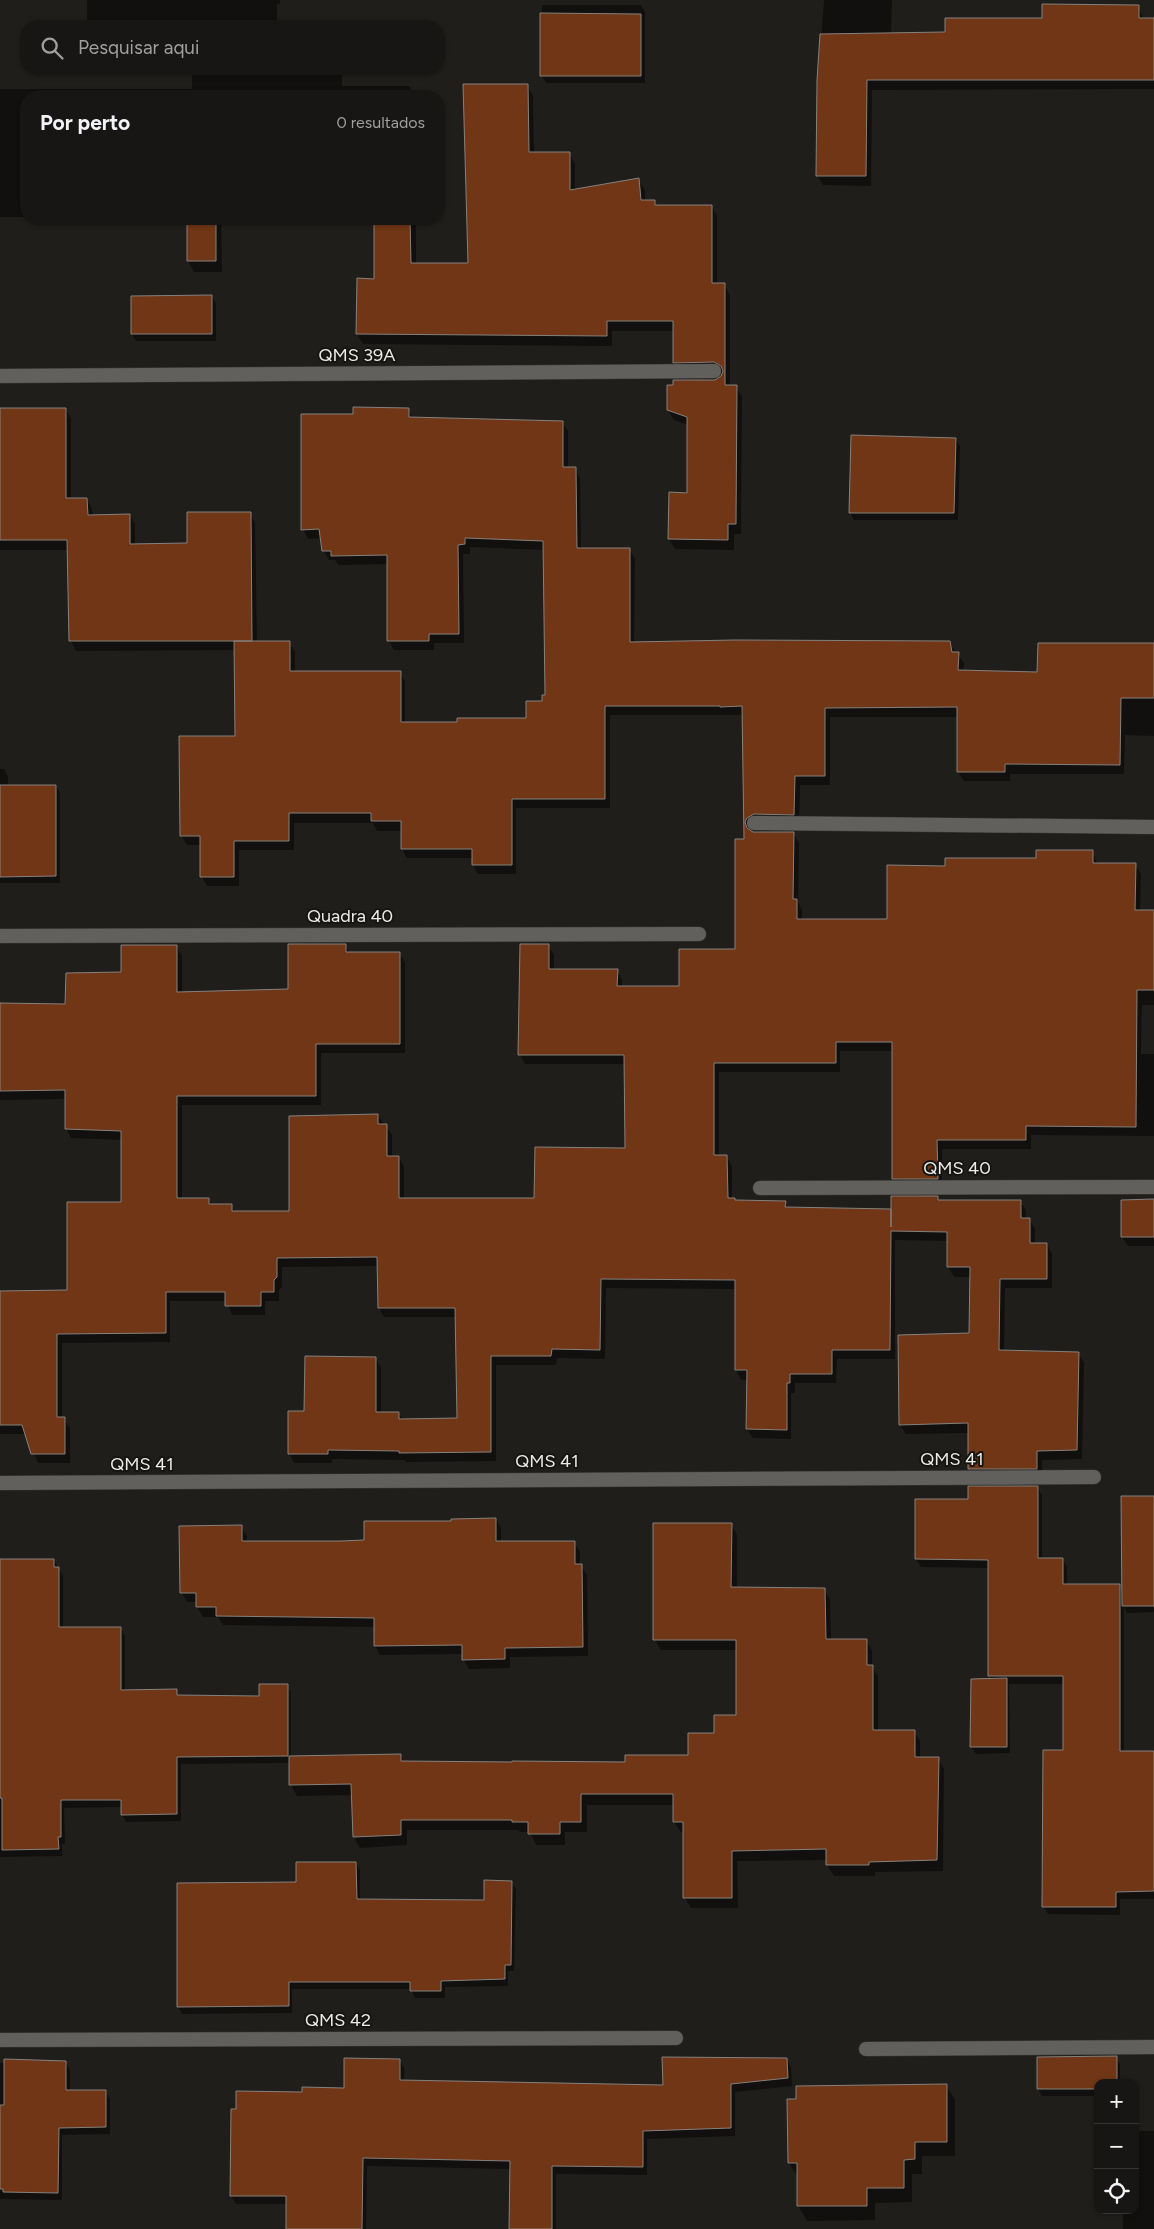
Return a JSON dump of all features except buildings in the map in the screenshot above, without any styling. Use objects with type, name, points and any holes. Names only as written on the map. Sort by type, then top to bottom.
[{"type":"street","name":"QMS 39A","points":[[0,376],[714,370]]},
{"type":"street","points":[[754,823],[1154,827]]},
{"type":"street","name":"Quadra 40","points":[[0,936],[700,934]]},
{"type":"street","name":"QMS 40","points":[[760,1188],[1154,1187]]},
{"type":"street","name":"QMS 41","points":[[0,1483],[1094,1477]]},
{"type":"street","name":"QMS 42","points":[[0,2040],[676,2038]]},
{"type":"street","points":[[866,2049],[1154,2047]]}]
